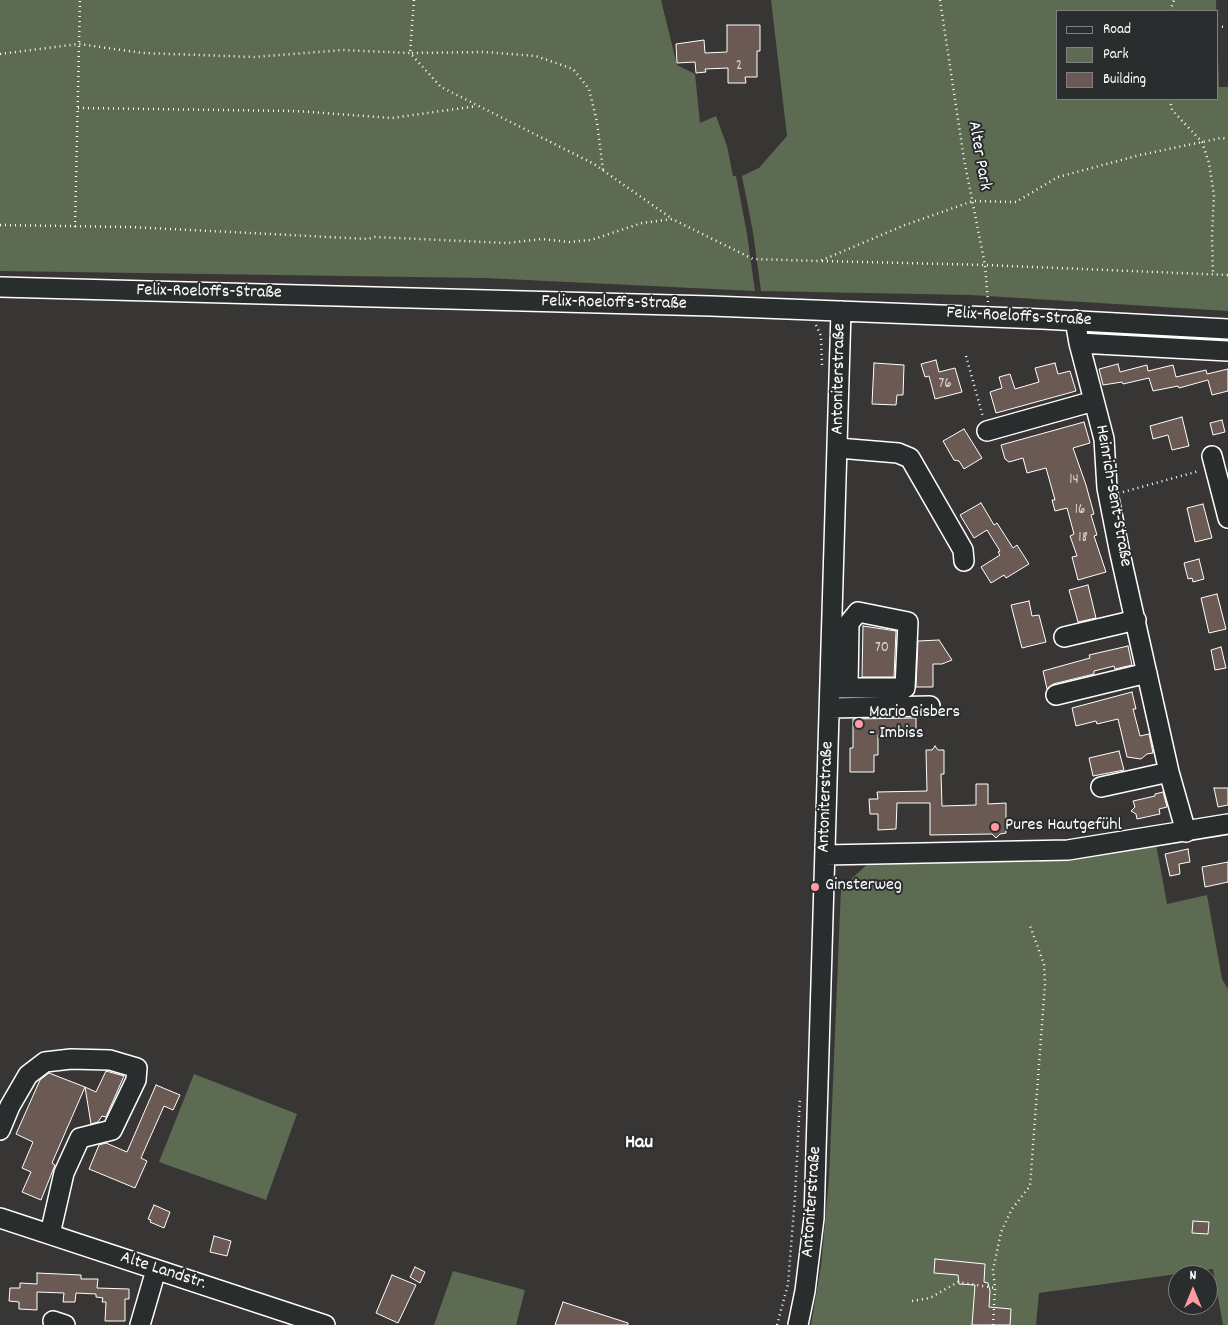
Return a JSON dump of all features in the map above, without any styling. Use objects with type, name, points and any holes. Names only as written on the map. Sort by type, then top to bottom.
[{"type":"street","name":"Felix-Roeloffs-Straße","points":[[0,287],[989,316],[1228,330]]},
{"type":"street","name":"Antoniterstraße","points":[[798,1325],[805,1291],[814,1218],[830,708],[839,688],[838,448],[841,311]]},
{"type":"street","name":"Heinrich-Sent-Straße","points":[[1076,320],[1079,343],[1104,439],[1107,488],[1119,549],[1170,772],[1186,832]]},
{"type":"street","name":"Felix-Roeloffs-Straße","points":[[1079,343],[1228,352]]},
{"type":"street","name":"Heinrich-Sent-Straße","points":[[987,431],[1094,401]]},
{"type":"street","name":"Antoniterstraße","points":[[838,448],[898,453],[910,458],[963,550],[964,561]]},
{"type":"street","points":[[1214,461],[1228,518]]},
{"type":"street","points":[[858,612],[908,622],[905,688],[839,688],[849,623],[858,612]]},
{"type":"street","points":[[1064,638],[1136,620]]},
{"type":"street","points":[[1056,695],[1148,673]]},
{"type":"street","points":[[830,708],[930,706]]},
{"type":"street","points":[[1101,787],[1170,772]]},
{"type":"street","points":[[825,855],[1068,850],[1228,824]]},
{"type":"street","points":[[0,1130],[10,1106],[28,1075],[45,1062],[71,1059],[110,1060],[137,1068],[136,1080],[112,1130],[80,1138],[64,1173],[50,1234]]},
{"type":"street","name":"Alte Landstr.","points":[[0,1218],[325,1325]]},
{"type":"street","points":[[140,1325],[156,1270]]},
{"type":"path","points":[[75,227],[80,0]]},
{"type":"path","points":[[414,0],[410,53],[441,87],[594,164],[672,219],[753,259],[985,265],[1228,275]]},
{"type":"path","name":"Alter Park","points":[[940,0],[964,159],[985,265],[989,316]]},
{"type":"path","points":[[1218,26],[1224,27]]},
{"type":"path","points":[[0,54],[79,44],[143,53],[254,57],[343,50],[410,53],[485,52],[536,56],[573,69],[589,89],[597,122],[603,170]]},
{"type":"path","points":[[1170,100],[1172,110],[1202,142],[1209,163],[1214,195],[1213,275]]},
{"type":"path","points":[[78,108],[296,111],[392,118],[479,106]]},
{"type":"path","points":[[820,261],[905,224],[973,201],[1016,202],[1058,177],[1140,155],[1221,138],[1228,139]]},
{"type":"path","points":[[0,225],[129,226],[368,239],[507,243],[542,239],[569,242],[591,240],[642,223],[672,219]]},
{"type":"path","points":[[966,356],[987,431]]},
{"type":"path","points":[[1107,488],[1122,492],[1214,461]]},
{"type":"path","points":[[993,1325],[995,1288],[993,1270],[1001,1232],[1012,1209],[1030,1186],[1045,984],[1044,964],[1029,924]]},
{"type":"path","points":[[912,1301],[930,1298],[958,1282],[995,1288]]},
{"type":"green space","points":[[0,0],[661,0],[677,65],[695,74],[700,123],[716,116],[727,146],[733,176],[736,176],[755,291],[485,278],[0,271]]},
{"type":"green space","points":[[771,0],[1216,0],[1216,10],[1056,10],[1056,100],[1218,100],[1218,58],[1219,87],[1228,87],[1228,311],[971,295],[761,291],[753,232],[742,176],[759,168],[787,136]]},
{"type":"green space","points":[[1156,844],[1167,904],[1207,895],[1222,979],[1228,989],[1228,1325],[1223,1325],[1218,1297],[1218,1265],[1168,1265],[1168,1275],[1039,1293],[1036,1325],[811,1325],[821,1266],[829,1179],[841,888],[871,861],[1034,862]]},
{"type":"green space","points":[[194,1074],[297,1114],[266,1200],[159,1162]]},
{"type":"green space","points":[[453,1271],[525,1290],[516,1325],[434,1325]]},
{"type":"building","points":[[727,25],[760,25],[757,77],[745,77],[746,83],[728,83],[728,68],[705,69],[706,72],[696,73],[695,62],[677,63],[676,44],[704,40],[705,53],[727,52]]},
{"type":"building","points":[[936,360],[939,372],[955,368],[962,392],[935,399],[929,376],[925,377],[921,364]]},
{"type":"building","points":[[874,363],[904,365],[903,395],[897,395],[896,405],[872,404]]},
{"type":"building","points":[[1055,363],[1058,374],[1070,371],[1076,391],[996,413],[990,392],[1002,388],[999,377],[1010,374],[1015,389],[1039,382],[1035,368]]},
{"type":"building","points":[[1118,364],[1120,372],[1147,365],[1148,371],[1173,365],[1176,377],[1206,370],[1207,374],[1228,369],[1228,391],[1212,395],[1208,380],[1179,388],[1178,386],[1153,391],[1149,378],[1123,384],[1122,382],[1103,385],[1099,369]]},
{"type":"building","points":[[1182,417],[1189,446],[1172,450],[1168,435],[1153,439],[1150,426]]},
{"type":"building","points":[[1222,420],[1225,432],[1213,435],[1210,423]]},
{"type":"building","points":[[1084,422],[1090,443],[1073,448],[1094,514],[1091,515],[1097,535],[1094,536],[1106,572],[1078,580],[1072,557],[1077,556],[1070,536],[1074,534],[1067,508],[1055,511],[1052,500],[1055,500],[1046,468],[1027,473],[1023,458],[1009,462],[1005,459],[1001,445]]},
{"type":"building","points":[[964,429],[982,458],[964,469],[959,461],[954,460],[943,441]]},
{"type":"building","points":[[981,503],[994,525],[997,523],[1013,548],[1017,545],[1029,564],[1006,578],[1004,575],[991,583],[981,567],[1000,555],[998,552],[1000,551],[987,530],[974,538],[960,515]]},
{"type":"building","points":[[1203,504],[1212,538],[1195,542],[1187,508]]},
{"type":"building","points":[[1199,559],[1204,579],[1193,582],[1192,578],[1188,579],[1184,563]]},
{"type":"building","points":[[1088,585],[1096,618],[1078,622],[1069,590]]},
{"type":"building","points":[[1217,594],[1226,629],[1209,633],[1201,598]]},
{"type":"building","points":[[1029,601],[1032,616],[1039,615],[1046,642],[1022,648],[1011,605]]},
{"type":"building","points":[[863,626],[896,631],[894,677],[862,677]]},
{"type":"building","points":[[939,640],[952,660],[942,664],[933,664],[933,687],[916,687],[918,641]]},
{"type":"building","points":[[1128,646],[1132,665],[1115,669],[1114,666],[1094,671],[1094,674],[1053,684],[1047,689],[1043,671],[1090,658],[1089,655]]},
{"type":"building","points":[[1221,647],[1226,668],[1215,670],[1211,650]]},
{"type":"building","points":[[1132,692],[1136,709],[1133,709],[1140,736],[1149,734],[1153,753],[1147,754],[1141,759],[1127,757],[1118,719],[1097,724],[1096,721],[1076,726],[1072,708]]},
{"type":"building","points":[[916,718],[916,735],[878,735],[878,755],[874,755],[874,772],[850,772],[850,748],[853,748],[853,719]]},
{"type":"building","points":[[935,746],[938,750],[944,750],[944,774],[941,774],[942,806],[976,805],[976,784],[988,784],[988,804],[1006,803],[1006,833],[1000,834],[996,838],[992,834],[930,835],[930,803],[897,803],[896,829],[878,830],[878,814],[870,814],[869,799],[878,799],[877,792],[927,791],[926,750],[932,750]]},
{"type":"building","points":[[1119,751],[1124,770],[1093,776],[1089,758]]},
{"type":"building","points":[[1214,788],[1228,788],[1228,805],[1218,807]]},
{"type":"building","points":[[1163,792],[1167,807],[1159,809],[1160,814],[1137,819],[1136,814],[1131,811],[1135,807],[1133,801],[1155,796],[1155,794]]},
{"type":"building","points":[[1188,849],[1190,862],[1179,864],[1180,874],[1170,876],[1165,854]]},
{"type":"building","points":[[1228,862],[1228,882],[1205,887],[1202,867]]},
{"type":"building","points":[[106,1071],[124,1076],[106,1117],[102,1116],[98,1122],[91,1124],[85,1087],[96,1092]]},
{"type":"building","points":[[49,1073],[85,1087],[52,1163],[55,1165],[41,1200],[22,1192],[31,1172],[22,1168],[33,1142],[16,1134],[40,1080]]},
{"type":"building","points":[[156,1085],[180,1095],[173,1110],[164,1106],[141,1158],[147,1161],[135,1188],[89,1169],[99,1145],[106,1143],[127,1152]]},
{"type":"building","points":[[154,1205],[170,1212],[164,1228],[150,1222],[151,1220],[148,1219]]},
{"type":"building","points":[[1193,1221],[1209,1222],[1208,1234],[1192,1233]]},
{"type":"building","points":[[214,1236],[231,1241],[227,1256],[210,1252]]},
{"type":"building","points":[[935,1259],[985,1264],[984,1282],[988,1283],[990,1291],[989,1307],[1011,1309],[1010,1325],[972,1325],[975,1285],[959,1284],[958,1275],[934,1273]]},
{"type":"building","points":[[415,1267],[425,1272],[420,1283],[410,1277]]},
{"type":"building","points":[[37,1273],[81,1275],[81,1279],[98,1279],[97,1288],[129,1289],[129,1299],[125,1299],[125,1321],[105,1321],[106,1302],[102,1302],[103,1298],[96,1297],[96,1294],[76,1293],[75,1302],[63,1302],[64,1293],[37,1292],[37,1310],[19,1309],[19,1302],[9,1301],[10,1288],[20,1288],[20,1283],[37,1284]]},
{"type":"building","points":[[392,1275],[416,1285],[398,1323],[376,1313]]},
{"type":"building","points":[[563,1302],[628,1323],[628,1325],[555,1325]]},
{"type":"place","name":"Mario Gisbers - Imbiss","points":[[859,724]]},
{"type":"place","name":"Pures Hautgefühl","points":[[995,827]]},
{"type":"place","name":"Ginsterweg","points":[[815,887]]},
{"type":"district","name":"Hau","points":[[639,1144]]}]
